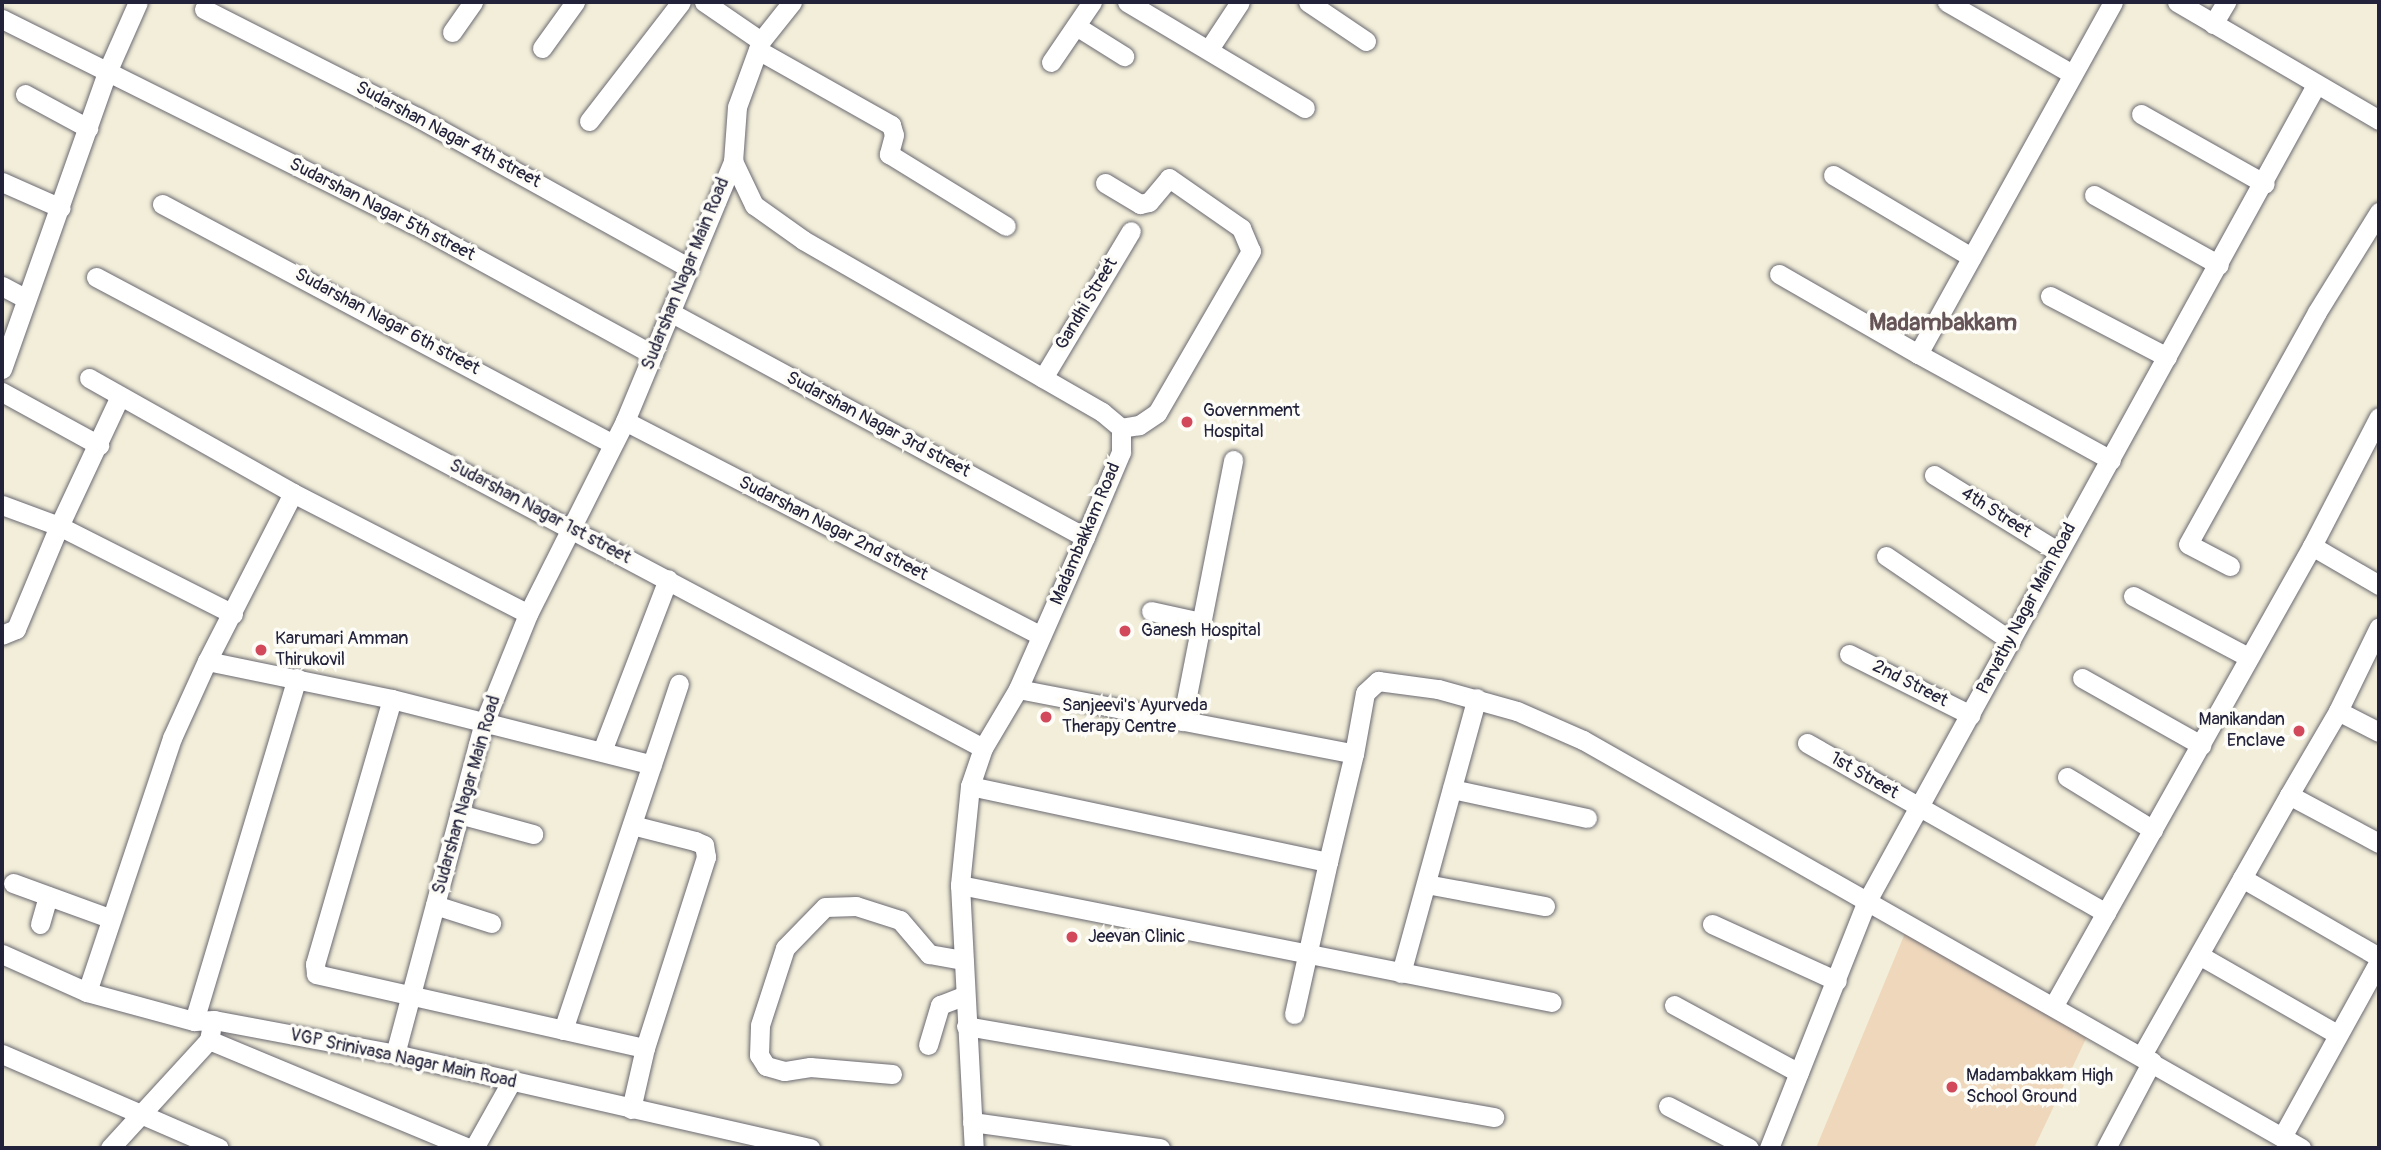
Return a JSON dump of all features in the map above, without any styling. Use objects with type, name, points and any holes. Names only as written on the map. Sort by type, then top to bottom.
[{"type":"street","points":[[2,369],[108,70],[138,2]]},
{"type":"street","points":[[452,32],[473,2]]},
{"type":"street","points":[[542,48],[575,2]]},
{"type":"street","points":[[589,121],[681,2]]},
{"type":"street","points":[[704,2],[759,46],[891,125],[894,135],[889,154],[1006,226]]},
{"type":"street","points":[[792,2],[759,46],[737,107],[733,161],[754,205],[803,240],[1043,378],[1121,428],[1139,425],[1157,413],[1251,251],[1241,228],[1169,178],[1149,202],[1140,204],[1105,183]]},
{"type":"street","points":[[1051,62],[1092,2]]},
{"type":"street","points":[[1127,2],[1306,108]]},
{"type":"street","points":[[1209,49],[1240,2]]},
{"type":"street","points":[[1308,2],[1366,41]]},
{"type":"street","points":[[1947,2],[2072,74]]},
{"type":"street","points":[[1918,354],[2113,2]]},
{"type":"street","points":[[2176,2],[2379,120]]},
{"type":"street","points":[[2213,23],[2226,2]]},
{"type":"street","name":"Sudarshan Nagar 4th street","points":[[204,9],[416,117],[688,268]]},
{"type":"street","name":"Sudarshan Nagar 5th street","points":[[2,19],[416,225],[653,355]]},
{"type":"street","points":[[1076,26],[1124,57]]},
{"type":"street","name":"Parvathy Nagar Main Road","points":[[1769,1148],[1867,901],[1921,808],[2057,551],[2265,184],[2316,85]]},
{"type":"street","points":[[25,94],[88,128]]},
{"type":"street","points":[[2141,114],[2265,184]]},
{"type":"street","name":"Sudarshan Nagar Main Road","points":[[395,1054],[484,723],[528,614],[611,443],[625,421],[733,161]]},
{"type":"street","points":[[1833,176],[1972,257]]},
{"type":"street","points":[[2,182],[61,208]]},
{"type":"street","points":[[2094,195],[2219,265]]},
{"type":"street","name":"Sudarshan Nagar 6th street","points":[[162,204],[611,443]]},
{"type":"street","points":[[2230,566],[2189,544],[2317,312],[2379,212]]},
{"type":"street","name":"Gandhi Street","points":[[1043,378],[1131,230]]},
{"type":"street","points":[[1779,274],[2110,460]]},
{"type":"street","name":"Sudarshan Nagar 1st street","points":[[96,277],[983,748]]},
{"type":"street","points":[[2,286],[26,299]]},
{"type":"street","points":[[2050,296],[2168,357]]},
{"type":"street","name":"Sudarshan Nagar 3rd street","points":[[670,313],[1085,537]]},
{"type":"street","points":[[89,378],[293,493],[528,614]]},
{"type":"street","points":[[2,391],[99,445]]},
{"type":"street","points":[[2,635],[16,629],[120,396]]},
{"type":"street","points":[[2054,1005],[2312,546],[2379,417]]},
{"type":"street","name":"Sudarshan Nagar 2nd street","points":[[625,421],[1041,636]]},
{"type":"street","name":"Madambakkam Road","points":[[974,1148],[960,885],[970,786],[983,748],[1018,689],[1121,452],[1121,428]]},
{"type":"street","points":[[1182,721],[1233,460]]},
{"type":"street","name":"4th Street","points":[[1934,475],[2057,551]]},
{"type":"street","points":[[87,992],[109,918],[172,738],[207,662],[293,493]]},
{"type":"street","points":[[2,505],[60,526],[233,614]]},
{"type":"street","points":[[2312,546],[2379,585]]},
{"type":"street","points":[[1886,556],[2011,641]]},
{"type":"street","points":[[601,751],[668,579]]},
{"type":"street","points":[[2133,596],[2248,657]]},
{"type":"street","points":[[1151,611],[1201,622]]},
{"type":"street","points":[[2106,1148],[2147,1058],[2199,955],[2338,711],[2379,627]]},
{"type":"street","name":"2nd Street","points":[[1849,654],[1971,715]]},
{"type":"street","points":[[207,662],[392,698],[652,765]]},
{"type":"street","points":[[209,1040],[204,1020],[297,678]]},
{"type":"street","points":[[2082,678],[2201,746]]},
{"type":"street","points":[[1294,1014],[1354,754],[1365,693],[1373,683],[1438,689],[1477,698],[1583,740],[2054,1005],[2294,1145],[2337,1034],[2379,959],[2242,877]]},
{"type":"street","points":[[564,1030],[679,684]]},
{"type":"street","points":[[1018,689],[1354,754]]},
{"type":"street","points":[[392,698],[314,970],[322,978],[646,1048]]},
{"type":"street","points":[[1401,973],[1477,698]]},
{"type":"street","points":[[2338,711],[2379,732]]},
{"type":"street","name":"1st Street","points":[[1807,743],[2106,914]]},
{"type":"street","points":[[2067,777],[2153,830]]},
{"type":"street","points":[[970,786],[1328,862]]},
{"type":"street","points":[[1452,789],[1587,818]]},
{"type":"street","points":[[2289,795],[2379,843]]},
{"type":"street","points":[[459,814],[533,834]]},
{"type":"street","points":[[631,1109],[646,1048],[706,851],[695,841],[632,825]]},
{"type":"street","points":[[13,883],[109,918]]},
{"type":"street","points":[[1426,884],[1545,906]]},
{"type":"street","points":[[960,885],[1552,1002]]},
{"type":"street","points":[[40,924],[48,896]]},
{"type":"street","points":[[435,905],[491,923]]},
{"type":"street","points":[[892,1074],[810,1067],[784,1071],[766,1066],[760,1055],[760,1025],[785,948],[825,907],[856,906],[900,920],[929,954],[963,960]]},
{"type":"street","points":[[1712,924],[1837,981]]},
{"type":"street","name":"VGP Srinivasa Nagar Main Road","points":[[2,954],[87,992],[204,1020],[395,1054],[806,1148]]},
{"type":"street","points":[[2199,955],[2337,1034]]},
{"type":"street","points":[[928,1045],[940,1005],[964,996]]},
{"type":"street","points":[[1674,1005],[1799,1073]]},
{"type":"street","points":[[966,1026],[1494,1117]]},
{"type":"street","points":[[110,1148],[138,1114],[209,1040]]},
{"type":"street","points":[[209,1040],[468,1148]]},
{"type":"street","points":[[2,1054],[219,1148]]},
{"type":"street","points":[[474,1148],[512,1082]]},
{"type":"street","points":[[1668,1106],[1749,1148]]},
{"type":"street","points":[[972,1122],[1160,1148]]},
{"type":"shaded area","name":"Madambakkam High School Ground","points":[[1908,926],[2092,1026],[2034,1148],[1816,1148]]},
{"type":"place","name":"Government Hospital","points":[[1187,422]]},
{"type":"place","name":"Ganesh Hospital","points":[[1125,631]]},
{"type":"place","name":"Karumari Amman Thirukovil","points":[[261,650]]},
{"type":"place","name":"Sanjeevi's Ayurveda Therapy Centre","points":[[1046,717]]},
{"type":"place","name":"Manikandan Enclave","points":[[2299,731]]},
{"type":"place","name":"Jeevan Clinic","points":[[1072,937]]},
{"type":"place","name":"Madambakkam High School Ground","points":[[1952,1087]]},
{"type":"district","name":"Madambakkam","points":[[1943,323]]}]
